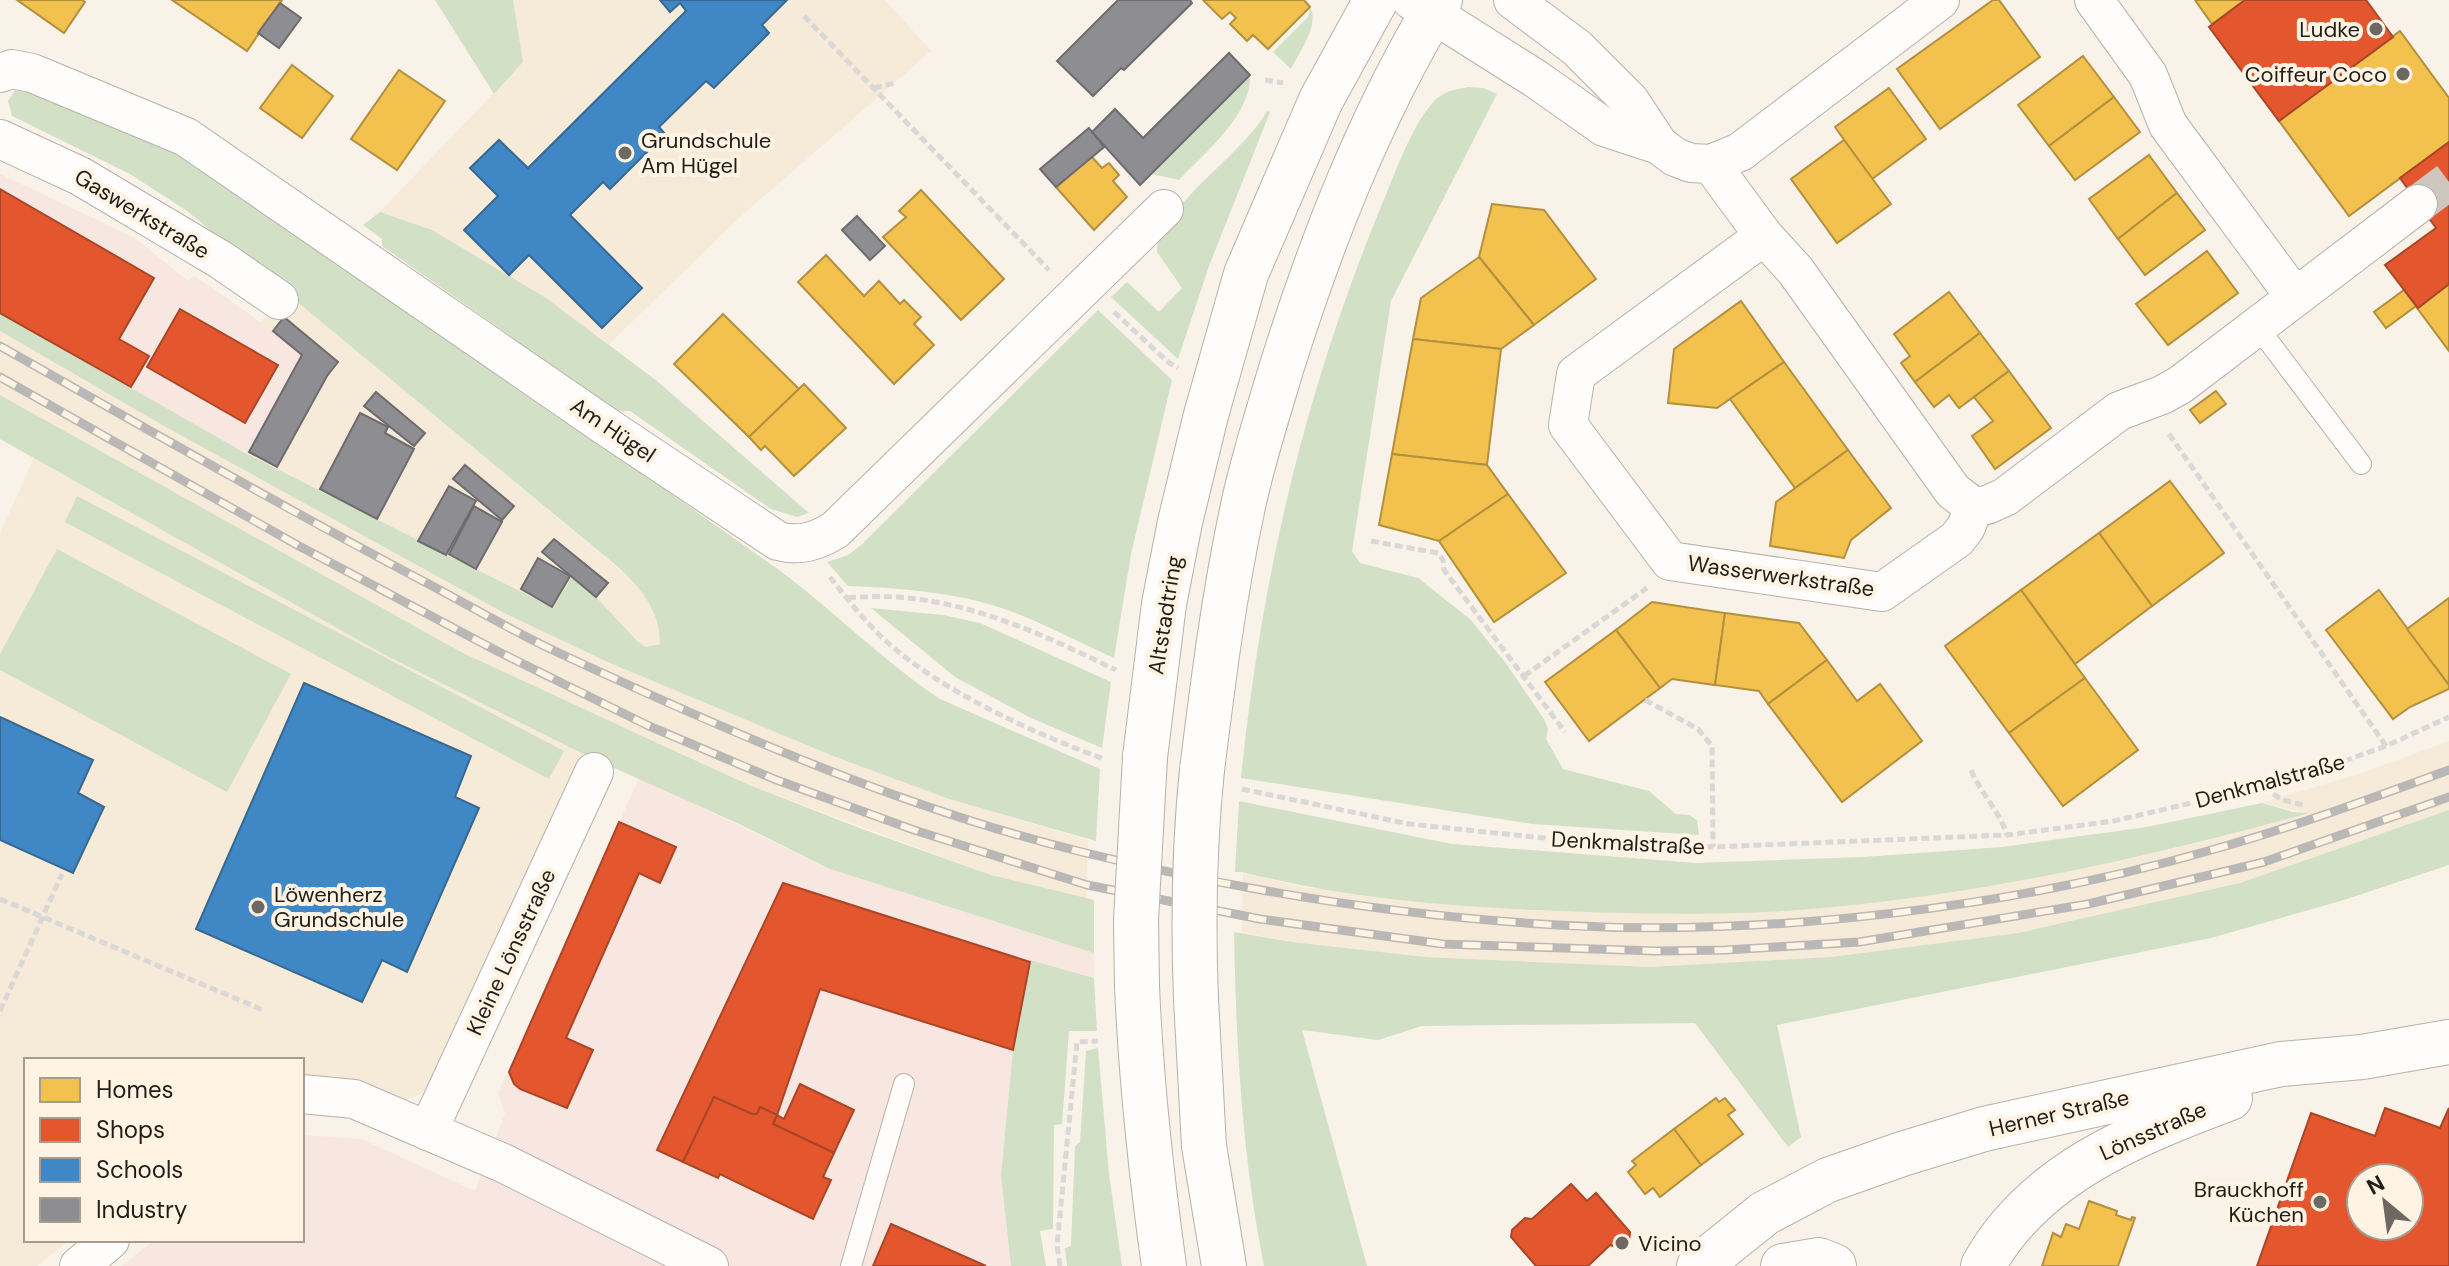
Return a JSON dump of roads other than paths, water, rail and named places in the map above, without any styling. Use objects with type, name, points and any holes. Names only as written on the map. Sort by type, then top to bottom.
[{"type":"main road","name":"Altstadtring","points":[[1164,1266],[1152,1174],[1137,986],[1137,907],[1128,759],[1206,415],[1246,274],[1321,100],[1376,0]]},
{"type":"main road","points":[[1222,1254],[1204,1146],[1193,907],[1197,819],[1221,779],[1218,638],[1255,454],[1302,303],[1353,169],[1419,34],[1428,5]]},
{"type":"main road","name":"Herner Straße","points":[[1699,1266],[1765,1213],[1828,1180],[1984,1129],[2281,1064],[2362,1057],[2449,1042]]},
{"type":"main road","name":"Lönsstraße","points":[[1983,1266],[1997,1241],[2032,1202],[2077,1166],[2127,1140],[2221,1101],[2362,1057]]},
{"type":"main road","points":[[1783,1266],[1819,1260],[1834,1266]]},
{"type":"street","points":[[1513,0],[1577,48],[1630,101],[1659,145]]},
{"type":"street","points":[[1428,5],[1604,127],[1659,145],[1675,157],[1691,163],[1711,164],[1740,152],[1940,0]]},
{"type":"street","points":[[2094,0],[2148,75],[2168,125],[2295,297]]},
{"type":"street","name":"Am Hügel","points":[[0,73],[12,69],[32,73],[186,137],[620,435],[778,541],[790,544],[821,539],[835,530],[1164,209]]},
{"type":"street","name":"Gaswerkstraße","points":[[0,139],[80,176],[221,260],[279,300]]},
{"type":"street","points":[[1711,164],[1764,236],[1795,270],[1953,491],[1974,507],[2005,497],[2119,411],[2180,385],[2418,204]]},
{"type":"street","name":"Wasserwerkstraße","points":[[1764,236],[1576,374],[1568,425],[1670,561],[1882,592],[1957,539],[1974,507]]},
{"type":"street","name":"Kleine Lönsstraße","points":[[428,1131],[594,772]]},
{"type":"street","points":[[304,1094],[354,1099],[503,1163],[709,1266]]},
{"type":"street","points":[[79,1266],[108,1242]]},
{"type":"lane","points":[[2257,326],[2361,464]]},
{"type":"lane","points":[[851,1266],[904,1084]]},
{"type":"tunnel","points":[[2418,204],[2449,181]]},
{"type":"railway","points":[[0,346],[262,494],[524,636],[751,739],[881,790],[1014,834],[1140,866],[1258,889],[1378,908],[1557,925],[1638,928],[1721,926],[1889,914],[1973,902],[2137,870],[2274,831],[2449,770]]},
{"type":"railway","points":[[0,377],[299,546],[499,652],[649,726],[774,779],[914,830],[1087,885],[1260,919],[1443,944],[1657,951],[1859,942],[2088,904],[2264,862],[2449,797]]},
{"type":"place","name":"Ludke","points":[[2376,29]]},
{"type":"place","name":"Coiffeur Coco","points":[[2403,74]]},
{"type":"place","name":"Grundschule Am Hügel","points":[[625,153]]},
{"type":"place","name":"Löwenherz Grundschule","points":[[258,907]]},
{"type":"place","name":"Brauckhoff Küchen","points":[[2320,1202]]},
{"type":"place","name":"Vicino","points":[[1622,1243]]}]
